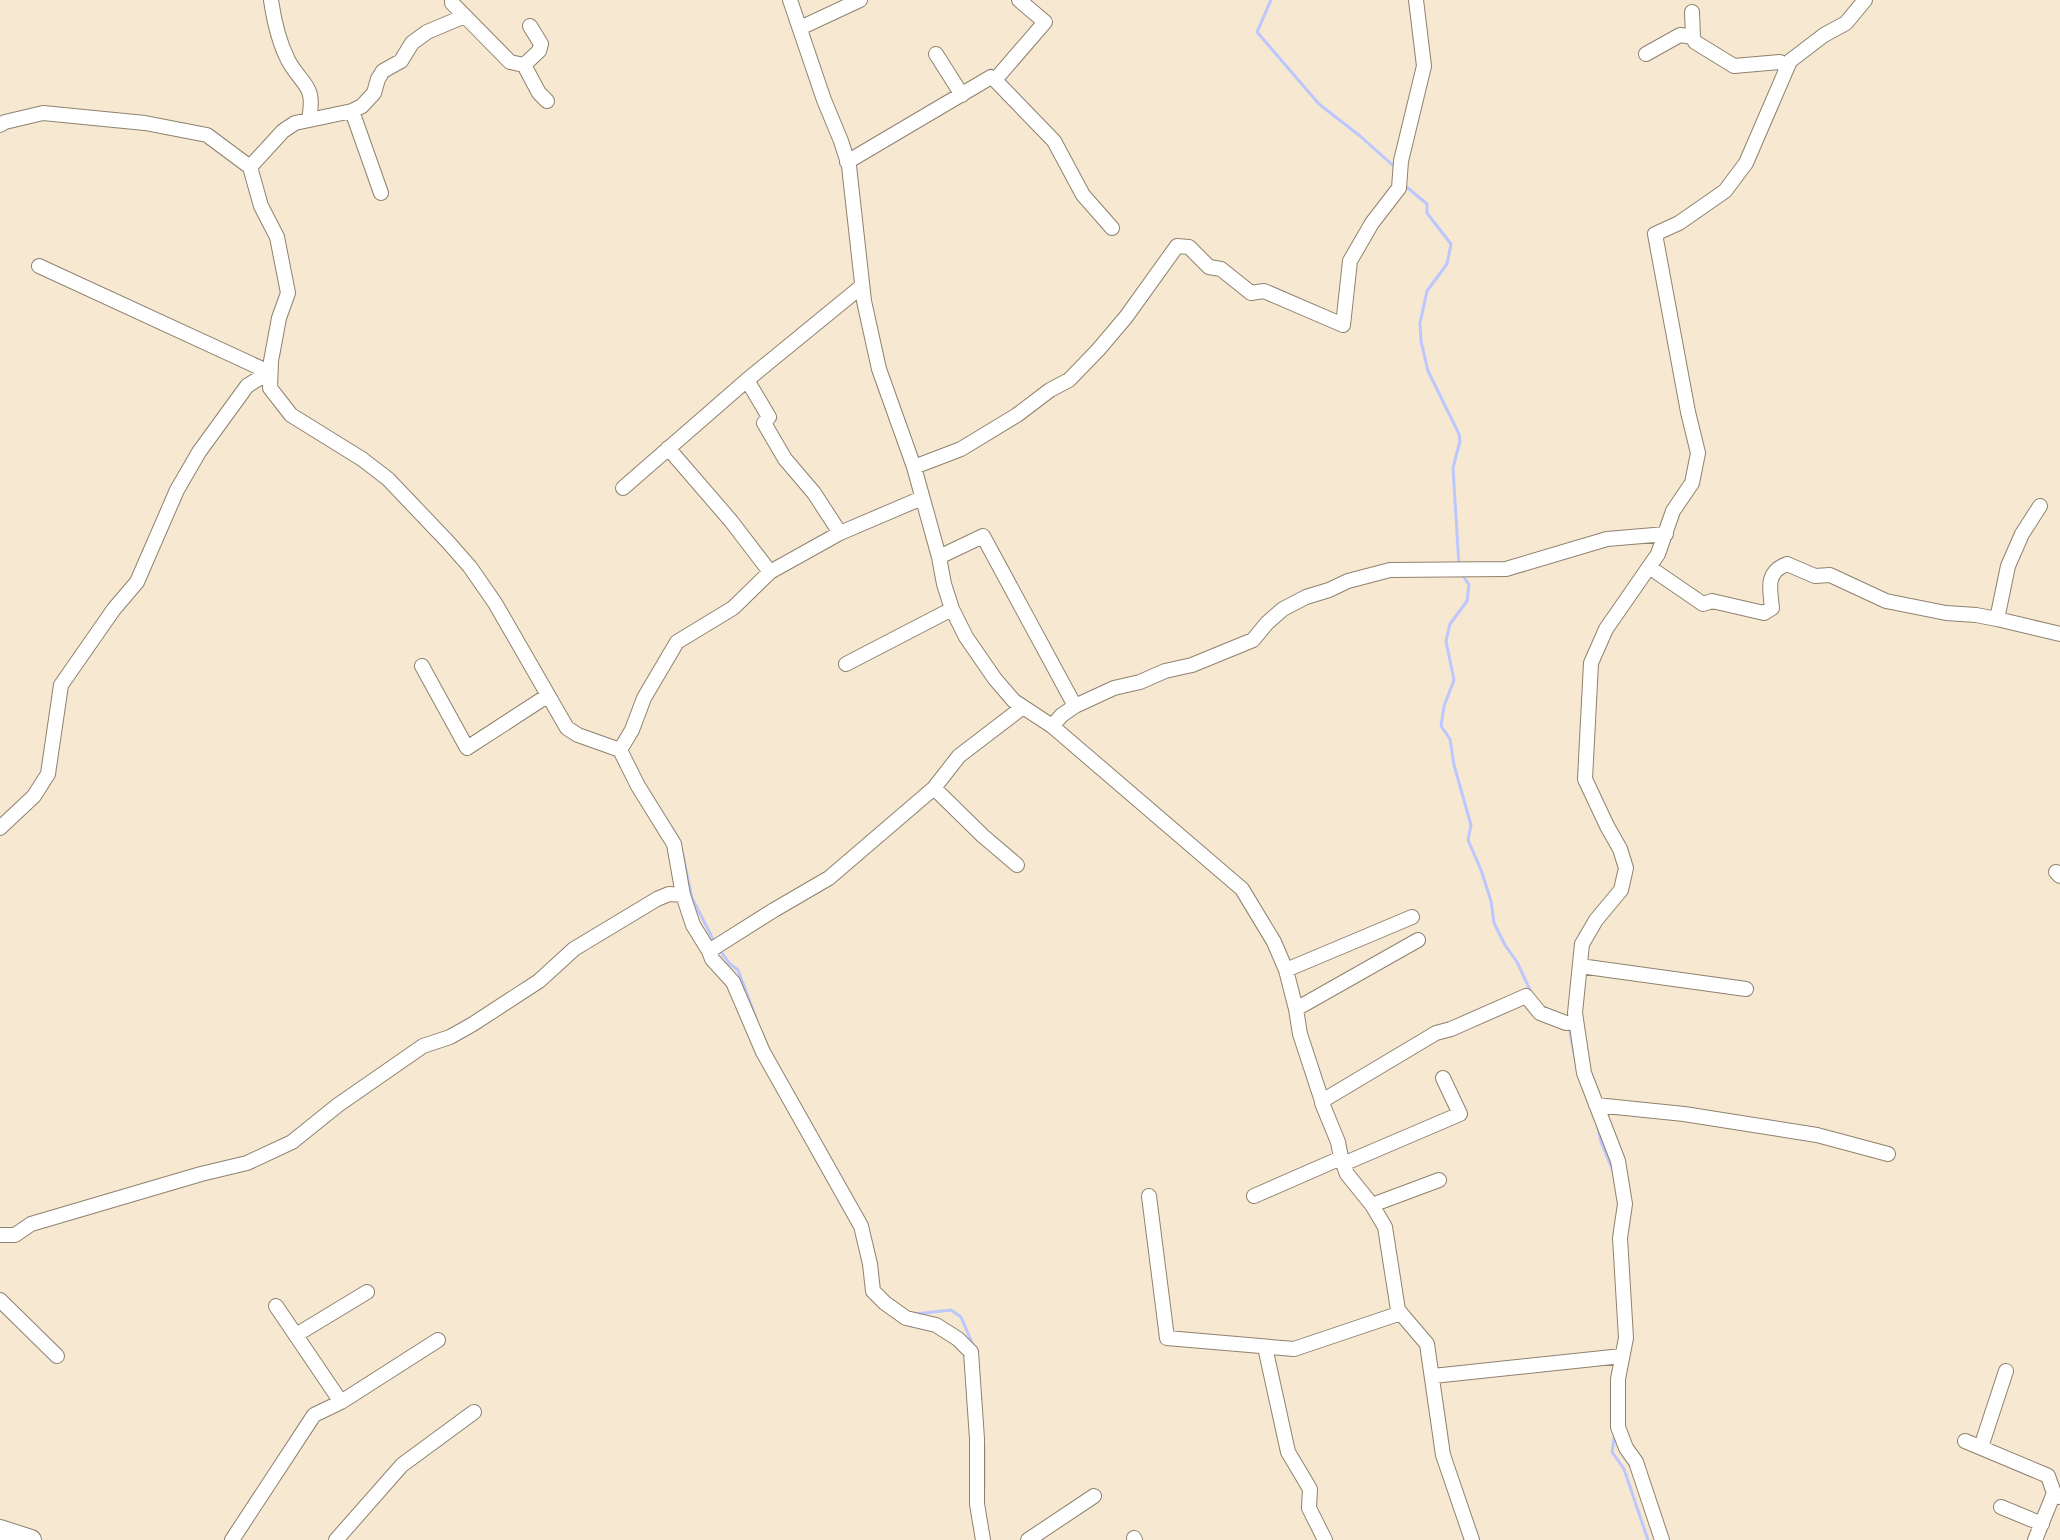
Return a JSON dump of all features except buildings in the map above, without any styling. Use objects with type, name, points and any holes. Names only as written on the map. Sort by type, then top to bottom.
[{"type":"highway","points":[[1,1533],[31,1540]]},
{"type":"street","points":[[270,0],[277,35],[289,62],[310,90],[311,109],[309,119]]},
{"type":"street","points":[[452,0],[452,3],[510,62],[524,65],[539,93],[547,101]]},
{"type":"street","points":[[790,0],[848,162],[862,286],[879,369],[914,467],[952,609],[966,637],[995,679],[1014,701],[1052,726],[1242,889],[1274,942],[1286,970],[1300,1034],[1322,1103],[1338,1142],[1347,1174],[1372,1205],[1385,1227],[1398,1310],[1427,1344],[1443,1455],[1472,1540]]},
{"type":"street","points":[[800,28],[860,0]]},
{"type":"street","points":[[995,80],[1045,22],[1019,0]]},
{"type":"street","points":[[914,467],[961,449],[1017,415],[1050,390],[1069,380],[1126,317],[1177,246],[1189,248],[1209,267],[1221,269],[1251,292],[1264,292],[1343,325],[1350,261],[1372,223],[1400,188],[1401,161],[1424,66],[1416,0]]},
{"type":"street","points":[[1662,1540],[1636,1462],[1626,1448],[1618,1427],[1618,1379],[1626,1338],[1620,1238],[1625,1204],[1618,1161],[1584,1072],[1575,1013],[1582,944],[1596,920],[1621,890],[1626,868],[1620,849],[1585,779],[1591,663],[1606,629],[1658,554],[1673,511],[1692,483],[1698,453],[1688,412],[1655,234],[1679,223],[1725,191],[1746,163],[1790,61],[1824,35],[1846,23],[1865,0]]},
{"type":"street","points":[[1692,12],[1695,42],[1734,66],[1780,62],[1787,68]]},
{"type":"street","points":[[250,167],[283,131],[295,123],[352,111],[362,106],[374,93],[378,79],[383,71],[401,61],[412,43],[427,32],[465,16]]},
{"type":"street","points":[[524,65],[539,51],[541,44],[530,26]]},
{"type":"street","points":[[1646,54],[1680,35],[1693,37]]},
{"type":"street","points":[[936,54],[962,94]]},
{"type":"street","points":[[848,162],[991,77],[1054,141],[1083,195],[1112,228]]},
{"type":"street","points":[[352,111],[381,193]]},
{"type":"street","points":[[0,125],[5,122],[43,113],[145,123],[207,136],[250,167],[261,206],[277,237],[288,293],[279,318],[269,372],[270,388],[291,415],[362,459],[388,479],[470,567],[495,603],[567,728],[578,735],[620,750],[638,786],[674,844],[683,895],[693,925],[712,959],[733,982],[763,1052],[861,1226],[870,1264],[873,1291],[885,1303],[906,1318],[936,1325],[958,1339],[971,1352],[977,1438],[977,1504],[983,1540]]},
{"type":"street","points":[[39,266],[269,372]]},
{"type":"street","points":[[623,488],[747,380],[862,286]]},
{"type":"street","points":[[0,828],[34,796],[48,774],[61,685],[114,609],[137,582],[177,490],[199,452],[247,386],[269,372]]},
{"type":"street","points":[[747,380],[769,417],[764,423],[785,459],[814,493],[840,533]]},
{"type":"street","points":[[668,448],[731,521],[770,572]]},
{"type":"street","points":[[620,750],[632,730],[644,698],[677,642],[733,608],[770,572],[840,533],[922,498]]},
{"type":"street","points":[[1997,619],[2008,566],[2022,534],[2040,506]]},
{"type":"street","points":[[1052,726],[1062,715],[1076,706],[1114,688],[1140,682],[1165,671],[1192,665],[1253,640],[1267,623],[1283,609],[1306,597],[1329,590],[1348,581],[1390,570],[1506,569],[1608,539],[1666,534]]},
{"type":"street","points":[[938,557],[983,536],[1076,706]]},
{"type":"street","points":[[1650,567],[1703,604],[1712,601],[1764,613],[1772,608],[1770,580],[1778,567],[1787,564],[1814,576],[1830,575],[1886,601],[1946,613],[1976,615],[2060,634]]},
{"type":"street","points":[[846,664],[952,609]]},
{"type":"street","points":[[422,666],[467,748],[548,696]]},
{"type":"street","points":[[709,951],[829,878],[934,788],[959,756],[1023,707]]},
{"type":"street","points":[[934,788],[983,836],[1017,865]]},
{"type":"street","points":[[0,1236],[15,1235],[31,1224],[201,1174],[247,1163],[292,1142],[338,1105],[423,1046],[450,1037],[539,981],[574,949],[657,899],[669,894],[683,895]]},
{"type":"street","points":[[1286,970],[1412,917]]},
{"type":"street","points":[[1296,1009],[1418,940]]},
{"type":"street","points":[[1580,966],[1746,989]]},
{"type":"street","points":[[1322,1101],[1436,1033],[1451,1029],[1526,996],[1540,1013],[1566,1023],[1576,1022]]},
{"type":"street","points":[[1254,1196],[1460,1114],[1443,1078]]},
{"type":"street","points":[[1596,1105],[1684,1114],[1807,1133],[1888,1154]]},
{"type":"street","points":[[1372,1205],[1439,1180]]},
{"type":"street","points":[[1149,1196],[1167,1338],[1294,1350],[1401,1313]]},
{"type":"street","points":[[296,1335],[367,1292]]},
{"type":"street","points":[[0,1300],[57,1356]]},
{"type":"street","points":[[276,1306],[340,1402]]},
{"type":"street","points":[[232,1540],[314,1415],[340,1402],[438,1340]]},
{"type":"street","points":[[1265,1347],[1288,1452],[1310,1489],[1309,1508],[1325,1540]]},
{"type":"street","points":[[1433,1376],[1622,1356]]},
{"type":"street","points":[[1981,1448],[2006,1371]]},
{"type":"street","points":[[336,1540],[402,1465],[474,1412]]},
{"type":"street","points":[[1965,1441],[2046,1475],[2057,1495],[2035,1540]]},
{"type":"street","points":[[1028,1540],[1094,1496]]},
{"type":"street","points":[[2001,1507],[2042,1524]]},
{"type":"waterway","points":[[1271,0],[1257,32],[1319,104],[1360,136],[1397,169]]},
{"type":"waterway","points":[[1403,184],[1427,204],[1427,213],[1451,244],[1447,264],[1427,291],[1420,323],[1421,341],[1428,371],[1459,434],[1460,441],[1453,468],[1459,566]]},
{"type":"waterway","points":[[1462,574],[1469,585],[1467,601],[1450,624],[1446,641],[1454,680],[1444,706],[1441,726],[1450,739],[1454,765],[1471,825],[1468,840],[1481,870],[1491,901],[1494,923],[1505,945],[1517,962],[1532,994]]},
{"type":"waterway","points":[[672,828],[680,842]]},
{"type":"waterway","points":[[682,851],[692,898],[715,943]]},
{"type":"waterway","points":[[718,948],[730,964],[738,970],[756,1018]]},
{"type":"waterway","points":[[1569,1027],[1576,1063]]},
{"type":"waterway","points":[[1598,1128],[1601,1142],[1613,1171]]},
{"type":"waterway","points":[[916,1314],[951,1310],[961,1317],[973,1345]]},
{"type":"waterway","points":[[1615,1433],[1612,1452],[1624,1469],[1648,1540]]},
{"type":"waterway","points":[[984,1446],[984,1487]]}]
